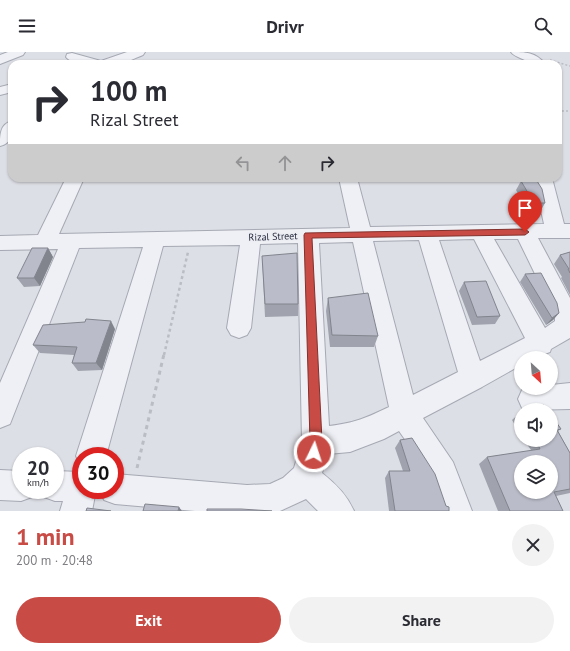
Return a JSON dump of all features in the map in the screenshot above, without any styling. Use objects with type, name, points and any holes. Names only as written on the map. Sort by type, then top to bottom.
[{"type":"street","points":[[0,60],[19,52]]},
{"type":"street","points":[[117,60],[139,52]]},
{"type":"street","points":[[517,52],[531,57],[534,60]]},
{"type":"street","points":[[69,57],[81,60]]},
{"type":"street","points":[[0,141],[8,131]]},
{"type":"street","points":[[45,242],[73,182]]},
{"type":"street","points":[[349,182],[404,415],[423,441],[442,473],[456,511]]},
{"type":"street","points":[[544,182],[549,208],[563,232]]},
{"type":"street","points":[[480,232],[541,344]]},
{"type":"street","points":[[316,441],[350,438],[374,429],[404,415],[560,333],[568,322],[567,315],[525,232]]},
{"type":"street","name":"Rizal Street","points":[[0,243],[308,235],[563,232]]},
{"type":"street","points":[[427,233],[473,379]]},
{"type":"street","points":[[124,489],[247,500],[270,499],[294,489],[305,479],[312,462],[316,441],[308,235]]},
{"type":"street","points":[[239,328],[251,237]]},
{"type":"street","points":[[94,447],[155,240]]},
{"type":"street","points":[[0,415],[71,242]]},
{"type":"street","points":[[531,399],[570,396]]},
{"type":"street","points":[[305,479],[324,494],[338,511]]},
{"type":"street","points":[[0,485],[12,486]]},
{"type":"street","points":[[76,511],[79,499]]},
{"type":"path","points":[[124,489],[191,239]]},
{"type":"building","points":[[522,182],[538,182],[542,189],[545,203],[534,203]]},
{"type":"building","points":[[32,248],[48,248],[34,278],[17,278]]},
{"type":"building","points":[[570,252],[570,273],[560,255]]},
{"type":"building","points":[[297,253],[298,304],[265,304],[262,256]]},
{"type":"building","points":[[541,273],[557,303],[559,313],[552,318],[525,274]]},
{"type":"building","points":[[486,281],[500,316],[477,317],[464,282]]},
{"type":"building","points":[[368,293],[378,336],[332,335],[328,298]]},
{"type":"building","points":[[86,319],[111,321],[96,363],[72,363],[77,347],[33,345],[43,325],[85,322]]},
{"type":"building","points":[[558,432],[570,453],[570,489],[558,491],[558,455],[514,455],[514,499],[557,499],[563,511],[510,511],[487,457],[540,449],[539,447],[558,447]]},
{"type":"building","points":[[412,438],[435,474],[446,506],[449,507],[449,511],[395,511],[389,471],[410,471],[400,440]]},
{"type":"building","points":[[145,504],[179,507],[178,511],[143,511]]},
{"type":"building","points":[[87,508],[111,511],[86,511]]},
{"type":"building","points":[[207,509],[241,509],[272,511],[207,511]]},
{"type":"route","points":[[314,452],[316,441],[308,235],[525,232]]}]
